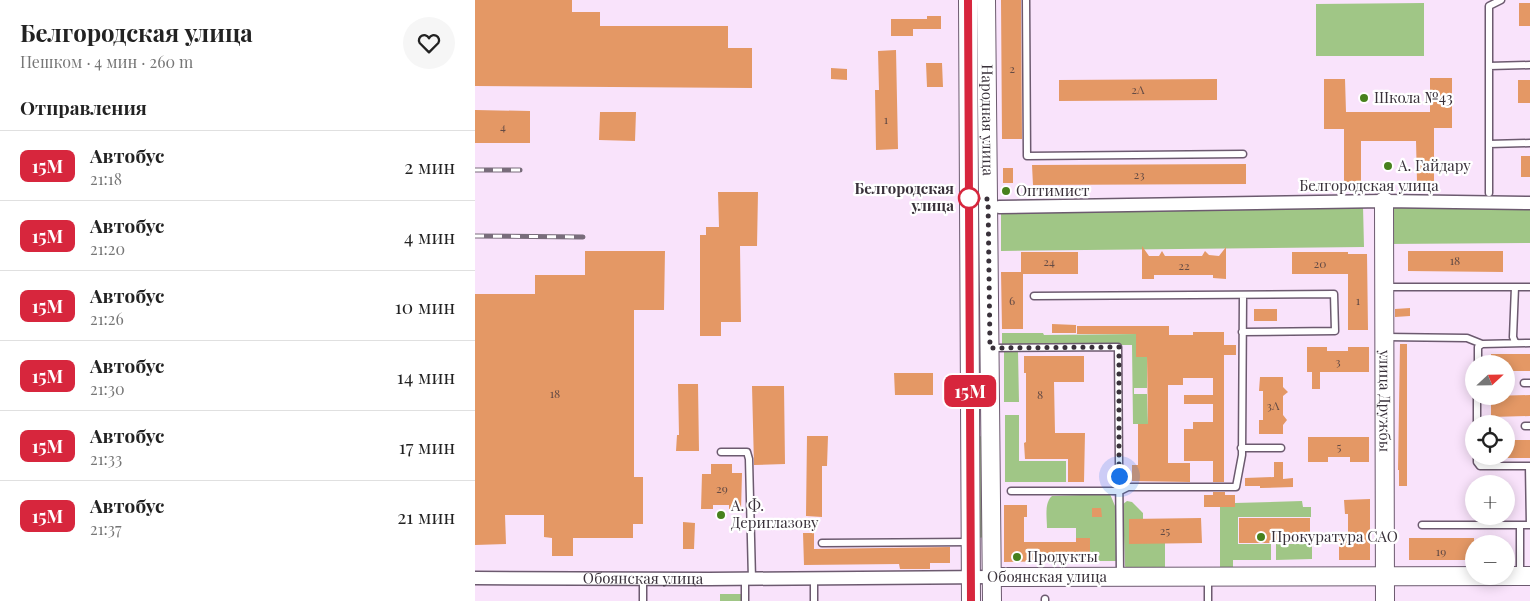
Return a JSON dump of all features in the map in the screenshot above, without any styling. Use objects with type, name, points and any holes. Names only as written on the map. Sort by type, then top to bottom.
[{"type":"street","name":"Народная улица","points":[[968,0],[971,601]]},
{"type":"street","name":"Народная улица","points":[[986,0],[992,601]]},
{"type":"street","name":"Белгородская улица","points":[[999,207],[1384,201],[1530,202]]},
{"type":"street","name":"улица Дружбы","points":[[1384,201],[1385,601]]},
{"type":"street","name":"Обоянская улица","points":[[475,578],[748,579],[1525,576]]},
{"type":"lane","points":[[1026,0],[1027,156],[1243,154]]},
{"type":"lane","points":[[1489,193],[1489,6],[1501,0]]},
{"type":"lane","points":[[1489,66],[1530,65]]},
{"type":"lane","points":[[1489,144],[1530,144]]},
{"type":"lane","points":[[1384,287],[1530,287]]},
{"type":"lane","points":[[1515,287],[1513,337],[1517,343]]},
{"type":"lane","points":[[1033,296],[1334,294],[1335,331],[1242,332]]},
{"type":"lane","points":[[1011,491],[1120,491],[1128,487],[1236,486],[1241,448],[1243,295]]},
{"type":"lane","points":[[1384,337],[1471,338],[1482,344],[1530,343]]},
{"type":"lane","points":[[1478,355],[1478,348],[1482,344]]},
{"type":"lane","points":[[990,348],[1119,347],[1120,577]]},
{"type":"lane","points":[[1241,448],[1281,448]]},
{"type":"lane","points":[[721,452],[747,452],[749,459],[748,579],[745,601]]},
{"type":"lane","points":[[1422,525],[1530,525],[1530,466],[1479,465]]},
{"type":"lane","points":[[1520,525],[1525,576]]},
{"type":"lane","points":[[822,543],[971,542]]},
{"type":"lane","points":[[1207,577],[1208,601]]},
{"type":"lane","points":[[814,578],[814,601]]},
{"type":"lane","points":[[643,579],[643,601]]},
{"type":"green space","points":[[1424,3],[1424,56],[1316,56],[1316,4]]},
{"type":"green space","points":[[1530,198],[1530,243],[1387,244],[1387,199]]},
{"type":"green space","points":[[1363,206],[1364,247],[1001,251],[1001,209]]},
{"type":"green space","points":[[1002,333],[1043,333],[1044,335],[1136,334],[1147,357],[1147,388],[1134,388],[1134,394],[1147,394],[1148,424],[1133,424],[1132,345],[1002,345]]},
{"type":"green space","points":[[1004,351],[1018,351],[1019,402],[1004,402]]},
{"type":"green space","points":[[1005,415],[1019,415],[1019,461],[1066,461],[1066,482],[1005,482]]},
{"type":"green space","points":[[983,436],[984,537],[979,538],[979,437]]},
{"type":"green space","points":[[1110,494],[1115,506],[1116,561],[1090,561],[1090,538],[1076,538],[1076,528],[1047,528],[1047,507],[1052,496]]},
{"type":"green space","points":[[1127,501],[1132,502],[1143,513],[1143,519],[1129,519],[1129,543],[1165,543],[1165,573],[1127,570],[1125,566],[1123,504]]},
{"type":"green space","points":[[1302,501],[1303,507],[1311,507],[1311,517],[1238,517],[1238,544],[1271,544],[1271,560],[1233,560],[1233,572],[1220,572],[1220,507],[1235,507],[1235,503]]},
{"type":"green space","points":[[1276,544],[1312,544],[1312,559],[1276,560]]},
{"type":"green space","points":[[720,594],[742,594],[741,601],[720,601]]},
{"type":"building","points":[[475,0],[572,0],[572,12],[600,12],[600,26],[728,26],[728,48],[752,48],[752,88],[475,86]]},
{"type":"building","points":[[1001,0],[1021,0],[1022,139],[1002,139]]},
{"type":"building","points":[[1519,3],[1530,3],[1530,26],[1519,26]]},
{"type":"building","points":[[927,16],[941,16],[941,29],[913,29],[913,36],[891,36],[891,19],[927,19]]},
{"type":"building","points":[[896,50],[898,149],[876,150],[875,90],[879,90],[878,51]]},
{"type":"building","points":[[926,63],[942,63],[943,87],[927,87]]},
{"type":"building","points":[[831,68],[847,69],[847,80],[831,79]]},
{"type":"building","points":[[1430,78],[1452,78],[1452,128],[1434,128],[1434,181],[1417,181],[1416,141],[1361,141],[1361,182],[1344,182],[1344,129],[1324,129],[1324,79],[1345,79],[1346,112],[1430,112]]},
{"type":"building","points":[[1217,79],[1217,100],[1059,101],[1059,80]]},
{"type":"building","points":[[1518,80],[1530,80],[1530,103],[1518,103]]},
{"type":"building","points":[[475,110],[530,111],[530,143],[475,143]]},
{"type":"building","points":[[600,112],[636,112],[635,141],[599,140]]},
{"type":"building","points":[[1521,156],[1530,156],[1530,177],[1521,177]]},
{"type":"building","points":[[1246,164],[1246,184],[1033,185],[1032,165]]},
{"type":"building","points":[[1003,168],[1013,168],[1013,183],[1003,183]]},
{"type":"building","points":[[718,192],[758,192],[757,246],[740,246],[741,322],[721,322],[721,336],[700,336],[700,235],[706,235],[706,227],[719,227]]},
{"type":"building","points":[[1142,246],[1149,256],[1159,256],[1162,251],[1165,256],[1202,256],[1205,251],[1209,255],[1219,256],[1226,247],[1226,279],[1213,278],[1213,275],[1154,275],[1154,279],[1142,279]]},
{"type":"building","points":[[585,251],[665,251],[664,310],[634,310],[634,477],[643,477],[643,524],[633,524],[633,538],[573,538],[573,556],[552,556],[552,538],[544,537],[544,515],[505,515],[506,544],[475,545],[475,294],[535,294],[535,275],[585,275]]},
{"type":"building","points":[[1408,251],[1503,251],[1503,272],[1408,271]]},
{"type":"building","points":[[1021,252],[1078,252],[1078,274],[1023,274],[1023,329],[1002,329],[1001,272],[1021,272]]},
{"type":"building","points":[[1292,252],[1367,254],[1368,330],[1348,330],[1348,274],[1292,274]]},
{"type":"building","points":[[1410,308],[1410,316],[1395,317],[1395,309]]},
{"type":"building","points":[[1254,309],[1277,309],[1277,321],[1254,321]]},
{"type":"building","points":[[1052,324],[1076,325],[1076,333],[1052,333]]},
{"type":"building","points":[[1077,326],[1169,326],[1169,335],[1193,335],[1193,332],[1224,332],[1224,345],[1236,345],[1236,355],[1224,355],[1224,482],[1213,482],[1213,461],[1184,461],[1184,429],[1193,429],[1193,422],[1213,422],[1213,404],[1184,404],[1184,395],[1213,395],[1213,378],[1183,378],[1183,385],[1168,385],[1168,463],[1190,463],[1190,482],[1132,481],[1132,465],[1138,465],[1138,424],[1148,424],[1147,357],[1136,357],[1136,334],[1077,334]]},
{"type":"building","points":[[1400,344],[1407,344],[1407,486],[1399,486],[1398,470]]},
{"type":"building","points":[[1307,347],[1327,347],[1327,351],[1348,351],[1348,347],[1369,347],[1369,372],[1320,372],[1320,389],[1312,389],[1312,372],[1307,372]]},
{"type":"building","points":[[1530,354],[1530,371],[1515,371],[1515,355],[1491,355]]},
{"type":"building","points":[[1024,356],[1084,356],[1084,382],[1054,382],[1055,433],[1085,433],[1084,482],[1068,482],[1068,459],[1025,459],[1026,373],[1024,373]]},
{"type":"building","points":[[894,373],[933,373],[933,395],[895,395]]},
{"type":"building","points":[[1260,377],[1283,377],[1283,387],[1288,392],[1283,396],[1283,415],[1287,420],[1283,425],[1283,434],[1259,434],[1259,420],[1263,420],[1263,391],[1259,391]]},
{"type":"building","points":[[678,384],[698,384],[699,451],[676,451],[677,435],[679,435]]},
{"type":"building","points":[[752,386],[784,386],[785,464],[754,465]]},
{"type":"building","points":[[1515,395],[1530,395],[1530,416],[1491,415],[1491,405],[1515,405]]},
{"type":"building","points":[[807,436],[828,436],[827,466],[822,466],[822,517],[806,516]]},
{"type":"building","points":[[1308,437],[1369,437],[1369,462],[1350,462],[1350,457],[1328,457],[1328,462],[1308,462]]},
{"type":"building","points":[[1515,440],[1530,440],[1530,458],[1515,458]]},
{"type":"building","points":[[1274,462],[1283,462],[1283,479],[1293,478],[1293,487],[1260,488],[1260,486],[1245,486],[1245,478],[1274,477]]},
{"type":"building","points":[[711,464],[732,464],[732,473],[742,473],[741,510],[729,510],[729,505],[713,505],[713,509],[701,509],[702,474],[711,474]]},
{"type":"building","points":[[1213,492],[1225,492],[1225,495],[1235,495],[1235,507],[1204,507],[1204,495],[1213,495]]},
{"type":"building","points":[[1370,499],[1370,560],[1339,560],[1339,538],[1348,537],[1348,514],[1345,514],[1344,500]]},
{"type":"building","points":[[1004,505],[1027,505],[1027,517],[1024,517],[1024,542],[1076,542],[1076,538],[1090,538],[1090,561],[1004,562]]},
{"type":"building","points":[[1092,508],[1101,508],[1102,517],[1092,517]]},
{"type":"building","points":[[1201,518],[1202,543],[1129,544],[1129,519]]},
{"type":"building","points":[[1239,518],[1310,518],[1310,543],[1239,543]]},
{"type":"building","points":[[683,522],[695,523],[694,549],[683,549]]},
{"type":"building","points":[[803,533],[814,533],[814,549],[950,547],[950,563],[930,563],[930,569],[900,569],[899,564],[804,565]]},
{"type":"building","points":[[1409,538],[1465,538],[1465,560],[1409,560]]},
{"type":"railway","points":[[475,170],[520,170]]},
{"type":"railway","points":[[475,236],[583,237]]},
{"type":"bus line","name":"15М","points":[[968,0],[971,601]]},
{"type":"place","name":"Школа №43","points":[[1364,98]]},
{"type":"place","name":"А. Гайдару","points":[[1388,166]]},
{"type":"place","name":"Оптимист","points":[[1006,191]]},
{"type":"place","name":"Белгородская улица","points":[[969,198]]},
{"type":"place","name":"А. Ф. Дериглазову","points":[[721,515]]},
{"type":"place","name":"Прокуратура САО","points":[[1261,537]]},
{"type":"place","name":"Продукты","points":[[1017,557]]},
{"type":"route","points":[[969,198],[988,199],[990,348],[1119,347],[1119,476]]}]
